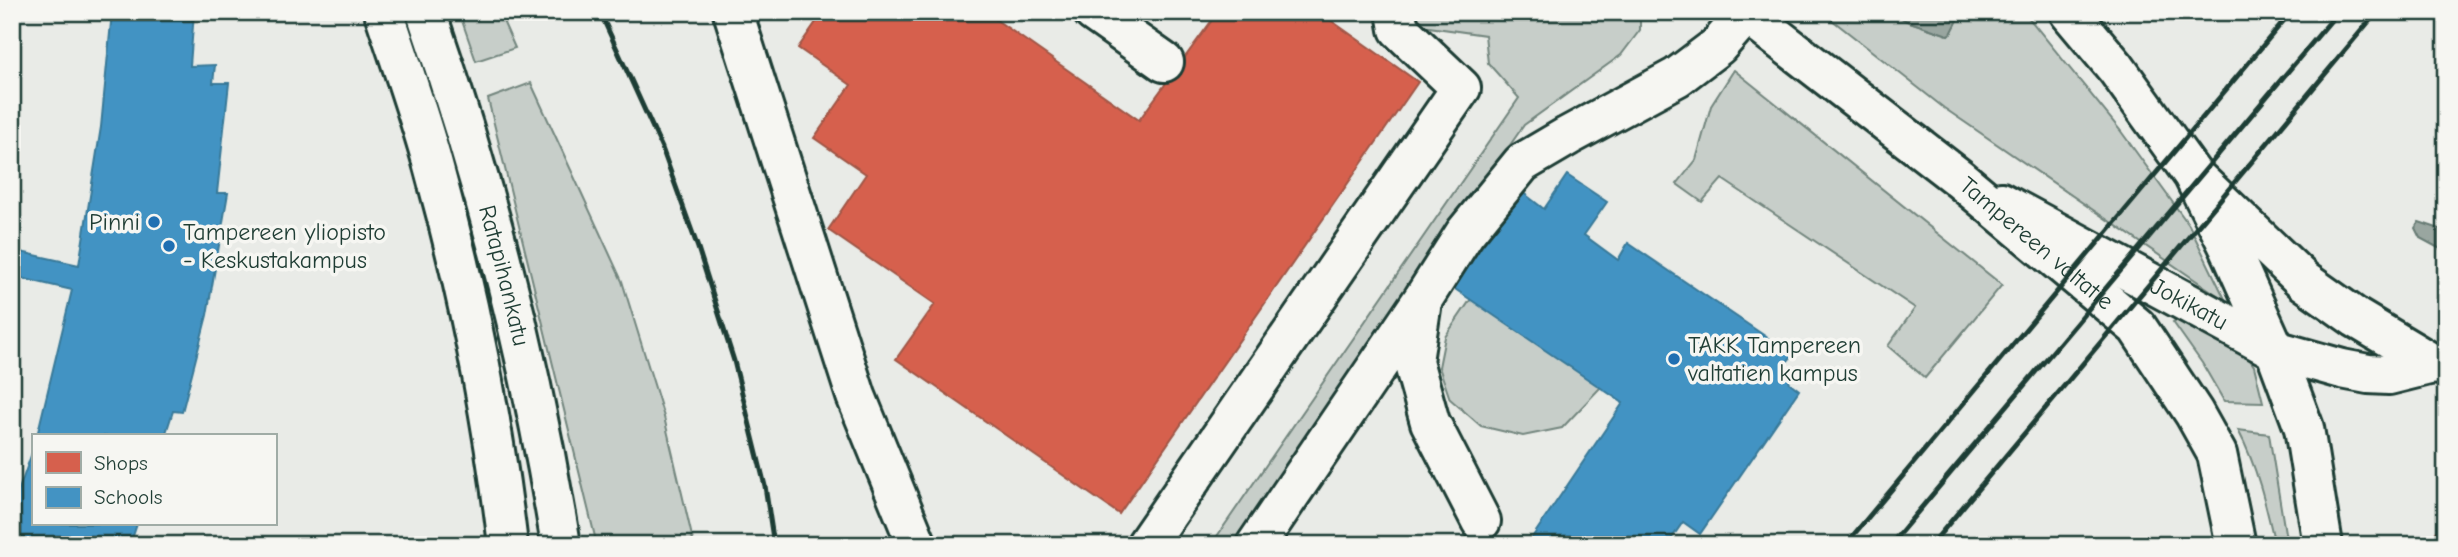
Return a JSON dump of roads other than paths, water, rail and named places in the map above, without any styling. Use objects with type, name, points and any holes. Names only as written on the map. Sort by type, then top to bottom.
[{"type":"main road","name":"Ratapihankatu","points":[[384,12],[434,168],[452,240],[488,408],[508,545]]},
{"type":"main road","name":"Ratapihankatu","points":[[426,12],[482,188],[510,298],[537,410],[561,545]]},
{"type":"main road","points":[[733,12],[856,396],[918,545]]},
{"type":"main road","points":[[1093,12],[1164,62]]},
{"type":"main road","points":[[1146,545],[1461,88],[1399,29],[1396,12]]},
{"type":"main road","points":[[2069,12],[2116,68],[2193,175],[2275,350],[2304,428],[2323,545]]},
{"type":"main road","points":[[1256,545],[1465,233],[1522,163],[1677,77],[1718,46],[1745,13]]},
{"type":"main road","name":"Tampereen valtatie","points":[[1745,13],[1960,179],[2137,327],[2194,413],[2217,454],[2236,545]]},
{"type":"main road","name":"Jokikatu","points":[[2193,175],[2304,281],[2356,318],[2439,365]]},
{"type":"main road","name":"Jokikatu","points":[[1960,179],[2275,350],[2368,374],[2389,375],[2439,365]]},
{"type":"main road","points":[[1423,299],[1413,361],[1430,422],[1480,521]]},
{"type":"railway","points":[[600,12],[662,148],[698,248],[734,361],[765,486],[774,545]]},
{"type":"railway","points":[[1845,545],[2291,12]]},
{"type":"railway","points":[[1890,545],[2338,12]]},
{"type":"railway","points":[[1931,545],[2377,12]]},
{"type":"place","name":"Pinni","points":[[154,222]]},
{"type":"place","name":"Tampereen yliopisto - Keskustakampus","points":[[169,246]]},
{"type":"place","name":"TAKK Tampereen valtatien kampus","points":[[1674,359]]}]
